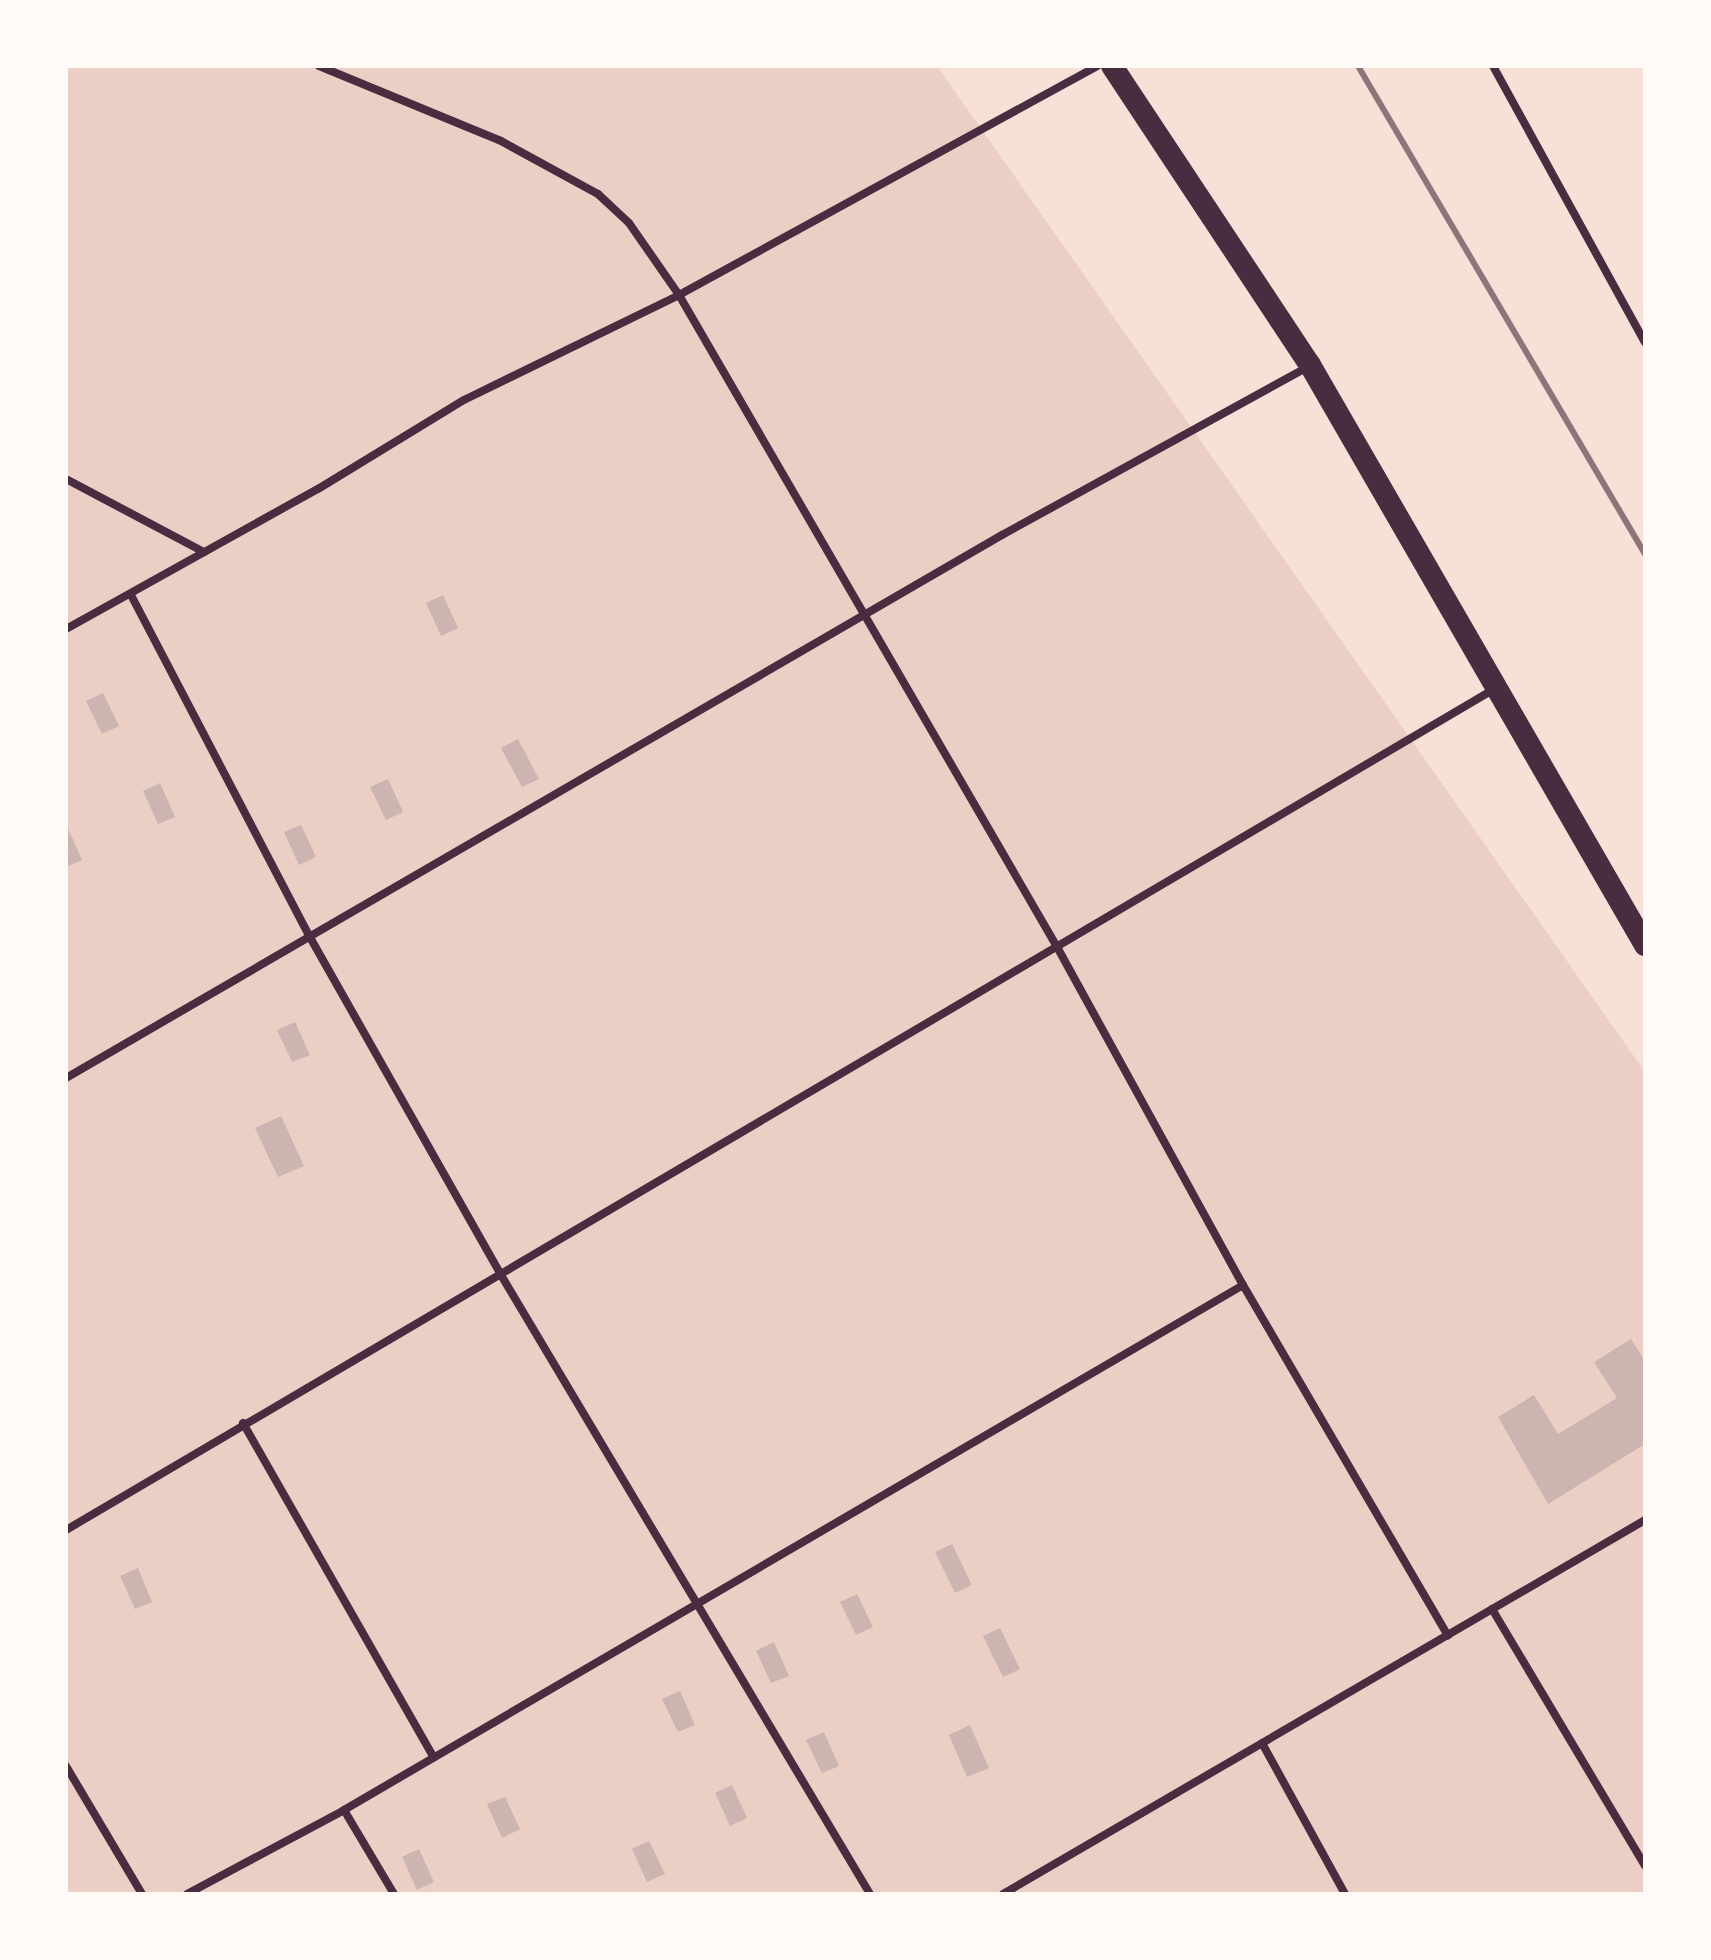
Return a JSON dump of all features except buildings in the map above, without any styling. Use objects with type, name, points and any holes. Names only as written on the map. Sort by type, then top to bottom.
[{"type":"highway","points":[[1112,66],[1310,365],[1645,945]]},
{"type":"street","points":[[319,66],[501,141],[598,194],[629,223],[679,295],[863,618],[1056,945],[1243,1285],[1448,1636]]},
{"type":"street","points":[[66,629],[131,595],[464,400],[679,295],[1097,66]]},
{"type":"street","points":[[1493,66],[1645,342]]},
{"type":"street","points":[[66,1078],[311,939],[1002,535],[1310,365]]},
{"type":"street","points":[[66,479],[204,552]]},
{"type":"street","points":[[131,595],[311,939],[501,1275],[701,1603],[870,1894]]},
{"type":"street","points":[[66,1530],[1496,688]]},
{"type":"street","points":[[187,1894],[344,1810],[1243,1285]]},
{"type":"street","points":[[243,1423],[433,1756]]},
{"type":"street","points":[[1003,1894],[1645,1520]]},
{"type":"street","points":[[1492,1609],[1645,1866]]},
{"type":"street","points":[[1262,1743],[1345,1894]]},
{"type":"street","points":[[66,1766],[142,1894]]},
{"type":"street","points":[[344,1810],[394,1894]]},
{"type":"shaded area","points":[[66,66],[937,66],[1645,1072],[1645,1894],[66,1894]]},
{"type":"railway","points":[[1358,66],[1645,554]]}]
